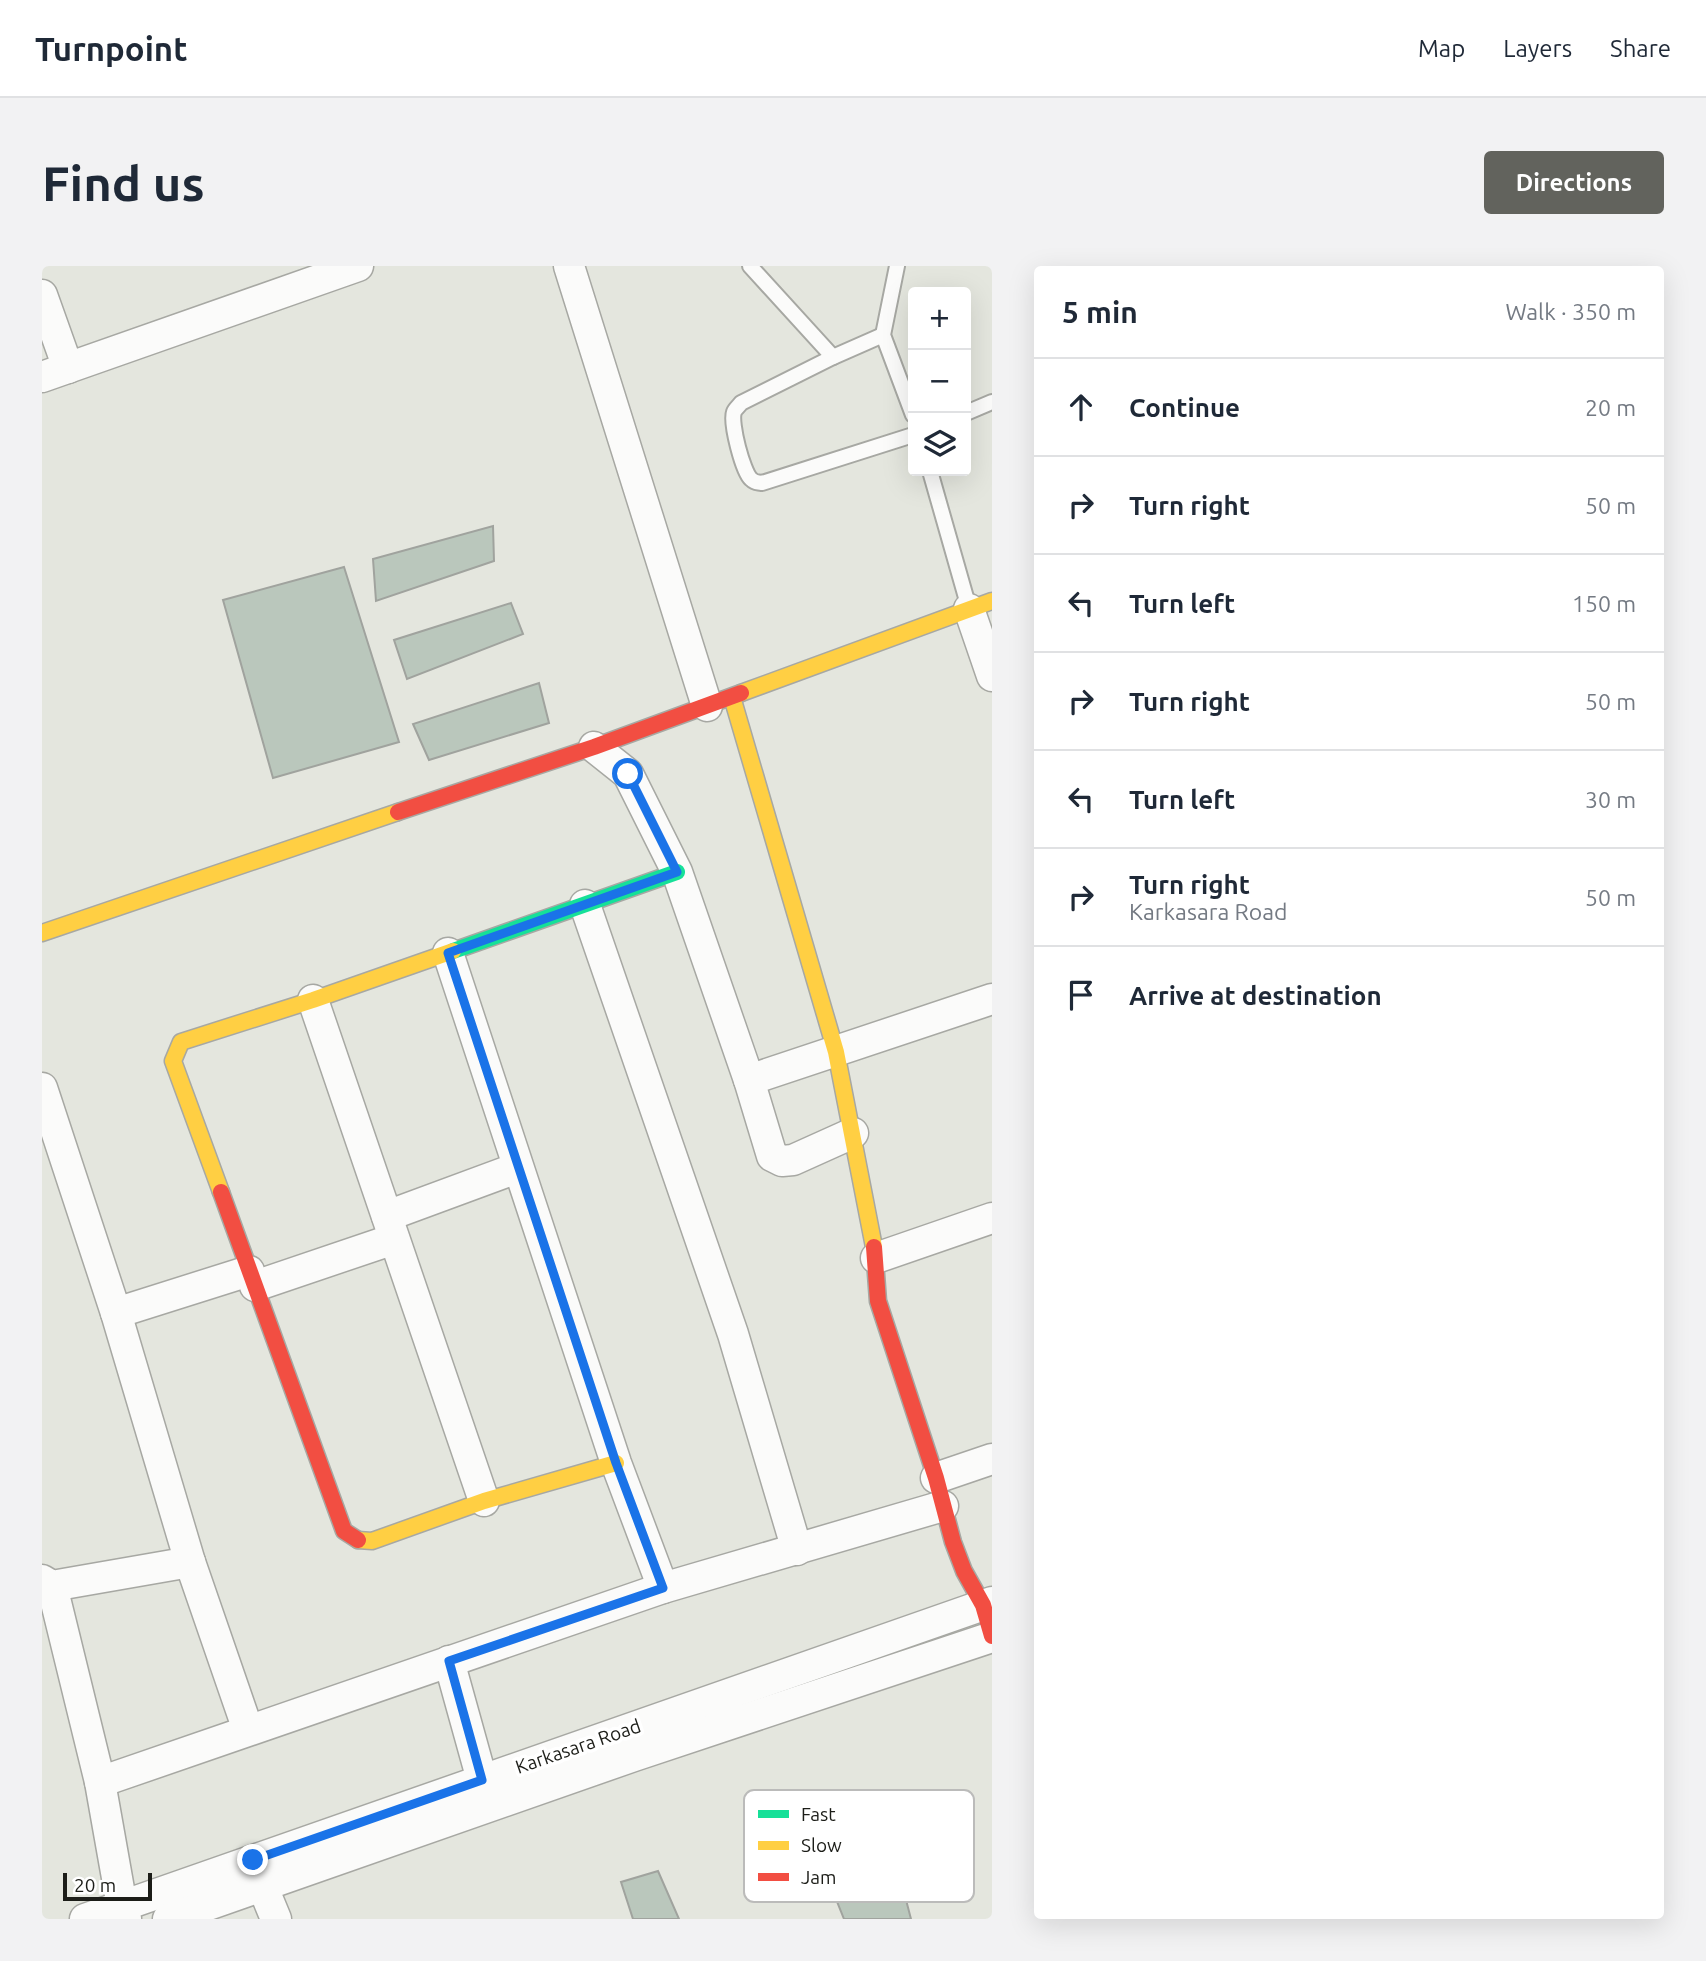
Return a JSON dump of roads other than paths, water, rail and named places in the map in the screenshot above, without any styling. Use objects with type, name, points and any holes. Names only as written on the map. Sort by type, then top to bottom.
[{"type":"street","points":[[42,295],[55,372],[358,266]]},
{"type":"street","points":[[569,266],[719,701],[836,1052],[876,1258],[878,1301],[953,1542],[964,1571],[988,1603],[992,1637]]},
{"type":"street","points":[[42,933],[594,747],[981,605],[992,676]]},
{"type":"street","points":[[594,747],[628,774],[677,872],[749,1080],[772,1156],[782,1161],[793,1160],[853,1133]]},
{"type":"street","points":[[616,1463],[484,1501],[372,1541],[358,1540],[344,1531],[173,1061],[181,1042],[313,1000],[677,872]]},
{"type":"street","points":[[585,905],[733,1334],[797,1549]]},
{"type":"street","points":[[448,953],[616,1463],[663,1588]]},
{"type":"street","points":[[749,1080],[992,999]]},
{"type":"street","points":[[313,1000],[484,1501]]},
{"type":"street","points":[[42,1088],[116,1312],[190,1562],[248,1730]]},
{"type":"street","points":[[116,1312],[252,1278],[391,1227],[517,1168]]},
{"type":"street","points":[[876,1258],[992,1218]]},
{"type":"street","points":[[100,1782],[663,1588],[797,1549],[939,1492],[992,1459]]},
{"type":"street","points":[[124,1912],[100,1782],[47,1583],[190,1562]]},
{"type":"street","name":"Karkasara Road","points":[[169,1919],[256,1873],[482,1780],[988,1603]]},
{"type":"street","name":"Karkasara Road","points":[[85,1919],[124,1912],[256,1873],[634,1756],[992,1637]]},
{"type":"street","points":[[449,1661],[482,1780]]},
{"type":"street","points":[[256,1873],[276,1919]]},
{"type":"lane","points":[[750,266],[833,356]]},
{"type":"lane","points":[[897,266],[883,335],[912,413]]},
{"type":"lane","points":[[883,335],[833,356],[741,403],[734,412],[734,422],[742,463],[749,478],[762,483],[908,437]]},
{"type":"lane","points":[[971,411],[992,402]]},
{"type":"lane","points":[[932,476],[981,605]]}]
